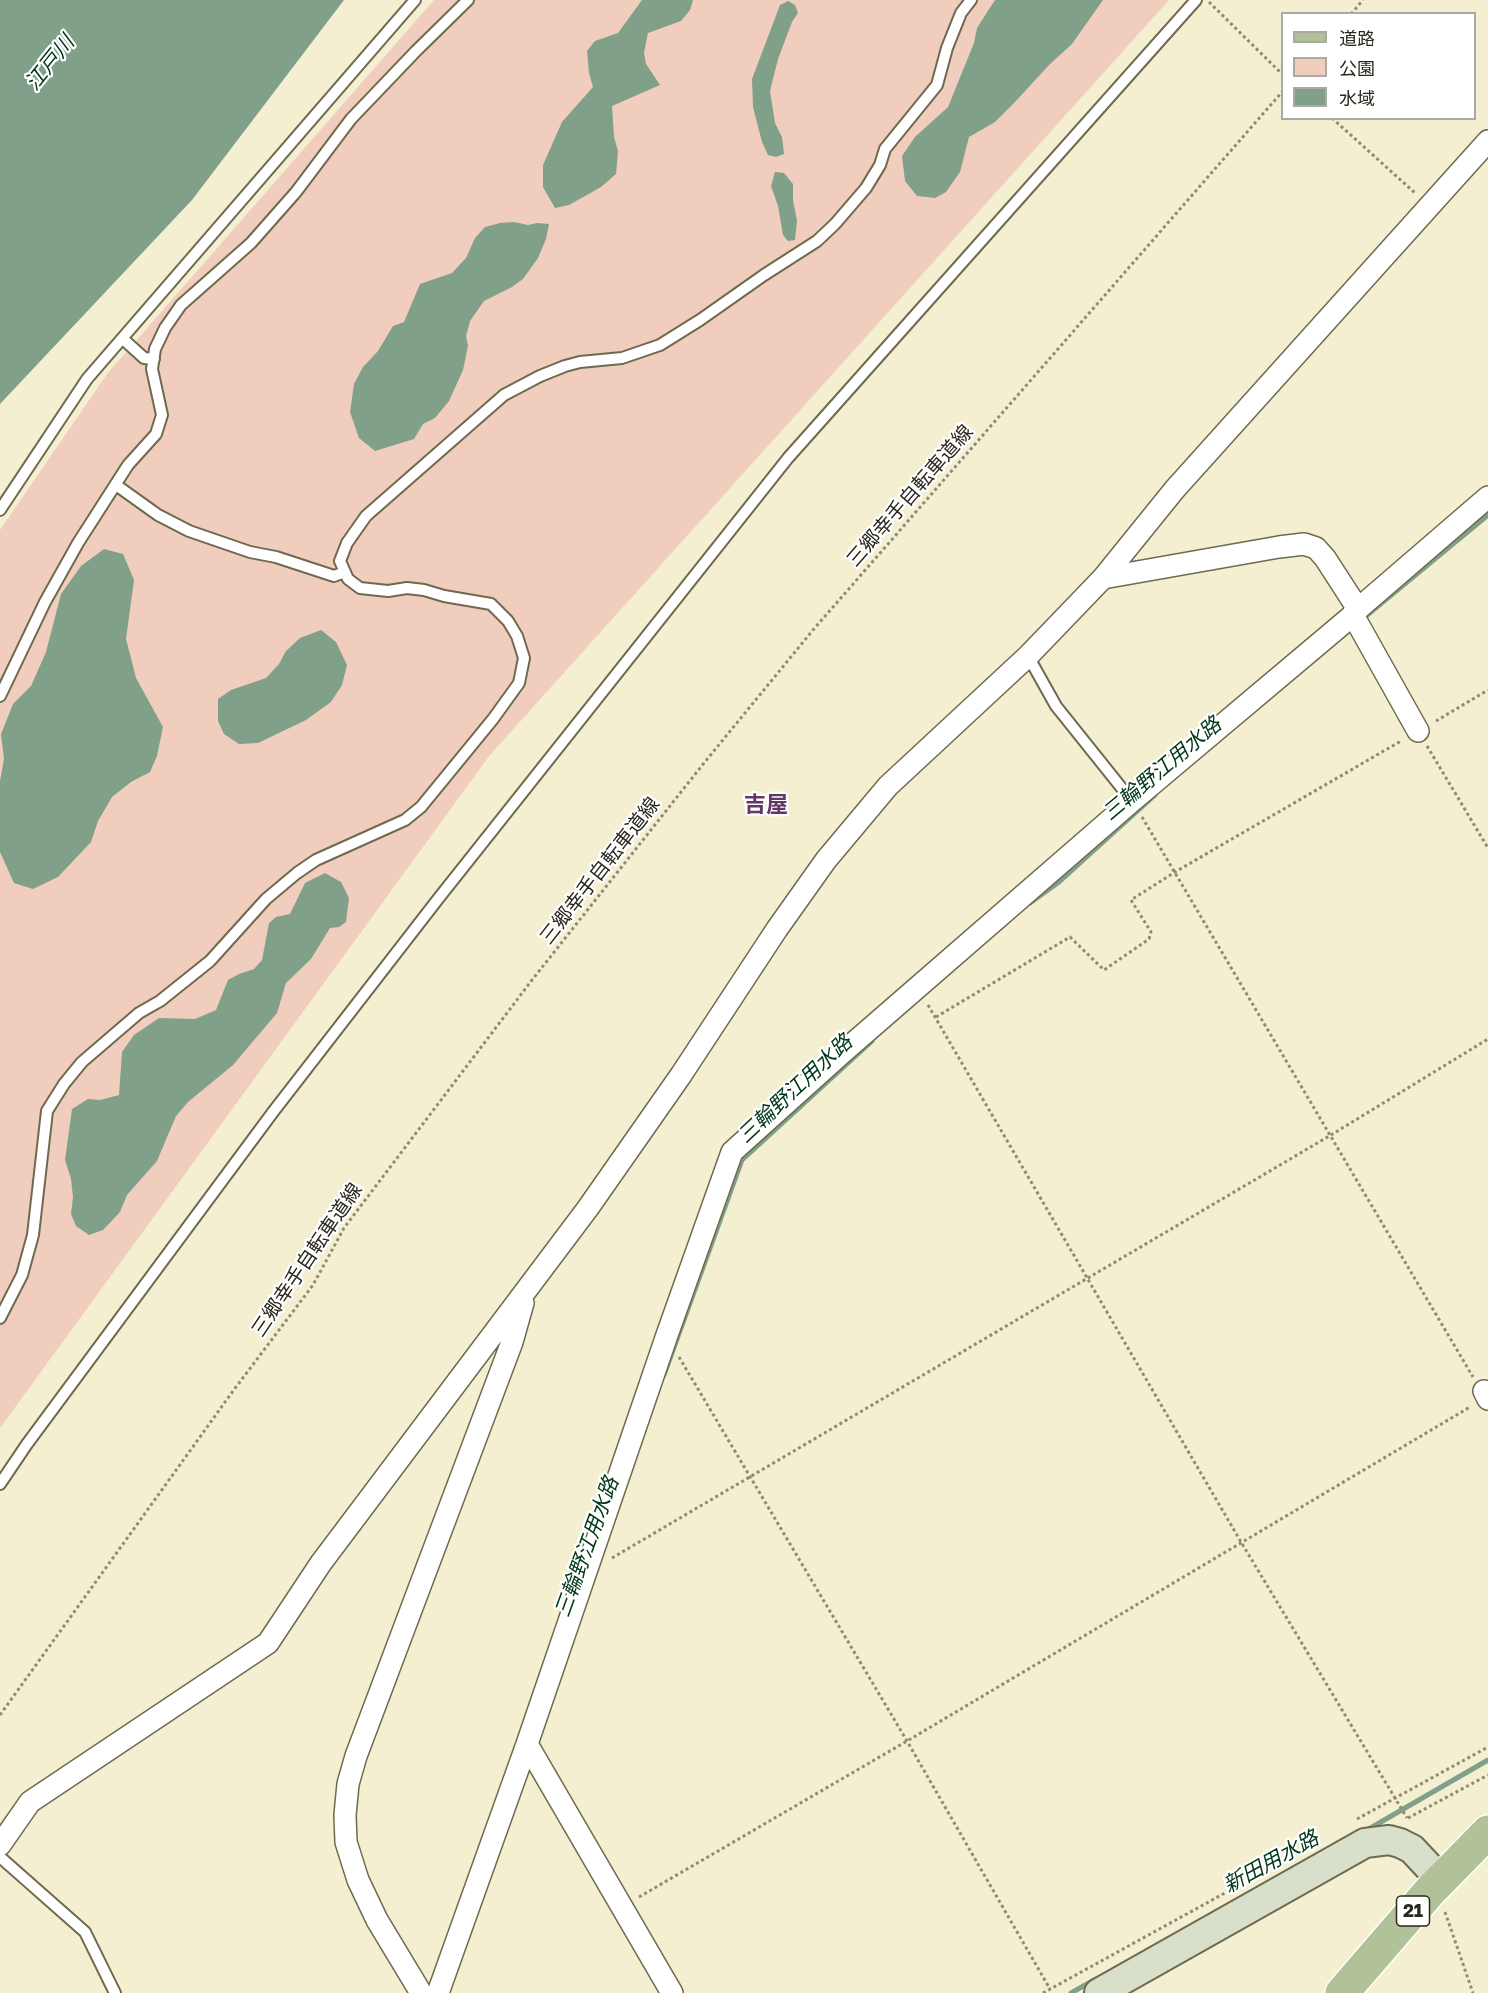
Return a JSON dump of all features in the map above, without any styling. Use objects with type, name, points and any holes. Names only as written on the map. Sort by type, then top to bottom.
[{"type":"main road","name":"21","points":[[1342,1993],[1436,1886],[1488,1832]]},
{"type":"street","points":[[0,1845],[30,1802],[268,1643],[321,1563],[602,1189],[713,1027],[777,928],[826,860],[888,786],[1028,656],[1103,578],[1175,489],[1488,141]]},
{"type":"street","points":[[438,1993],[527,1744],[732,1152],[842,1053],[1132,801],[1488,497]]},
{"type":"street","points":[[1103,578],[1278,547],[1304,544],[1316,548],[1325,558],[1354,610],[1418,731]]},
{"type":"street","points":[[421,1993],[377,1920],[358,1880],[346,1842],[345,1815],[348,1784],[356,1756],[512,1342],[526,1291]]},
{"type":"street","points":[[527,1744],[672,1993]]},
{"type":"street","points":[[1099,1993],[1365,1844],[1389,1840],[1401,1830],[1436,1886]]},
{"type":"lane","points":[[0,510],[87,379],[415,0]]},
{"type":"lane","points":[[0,696],[45,602],[78,543],[128,465],[156,434],[162,415],[152,369],[155,349],[165,328],[181,305],[251,243],[296,192],[351,119],[468,0]]},
{"type":"lane","points":[[0,1318],[22,1275],[33,1235],[47,1111],[64,1084],[82,1062],[139,1013],[160,1001],[210,961],[266,899],[297,873],[316,860],[405,820],[421,807],[519,683],[524,658],[518,636],[508,621],[491,604],[408,588],[388,591],[360,588],[348,579],[340,561],[347,543],[366,516],[504,395],[565,366],[580,362],[622,358],[660,345],[817,241],[866,188],[880,165],[885,149],[937,85],[947,48],[961,13],[971,0]]},
{"type":"lane","points":[[0,1484],[27,1444],[273,1112],[445,890],[788,458],[1196,0]]},
{"type":"lane","points":[[123,339],[144,358],[154,359]]},
{"type":"lane","points":[[116,485],[158,515],[189,531],[250,552],[276,557],[334,576],[345,572]]},
{"type":"lane","points":[[1028,656],[1056,706],[1132,801]]},
{"type":"lane","points":[[0,1857],[85,1932],[114,1993]]},
{"type":"path","points":[[1353,12],[1363,0]]},
{"type":"path","points":[[1209,2],[1281,73]]},
{"type":"path","name":"三郷幸手自転車道線","points":[[0,1715],[226,1401],[313,1286],[344,1228],[532,980],[813,630],[1281,93]]},
{"type":"path","points":[[1334,120],[1430,206]]},
{"type":"path","points":[[936,1017],[1070,937],[1104,970],[1149,939],[1152,932],[1131,900],[1175,872],[1488,690]]},
{"type":"path","points":[[1418,731],[1488,848]]},
{"type":"path","points":[[622,1907],[907,1742],[1486,1396],[1481,1392],[1132,801]]},
{"type":"path","points":[[917,989],[936,1017],[1241,1542],[1395,1798],[1401,1830],[1488,1775]]},
{"type":"path","points":[[585,1574],[1331,1135],[1488,1039]]},
{"type":"path","points":[[667,1335],[1050,1989]]},
{"type":"path","points":[[1436,1886],[1473,1993]]},
{"type":"green space","points":[[434,0],[1169,0],[490,755],[0,1428],[0,530],[107,374]]},
{"type":"water","name":"江戸川","points":[[0,0],[344,0],[192,200],[0,404]]},
{"type":"water","points":[[642,0],[693,0],[690,10],[681,21],[648,33],[644,53],[646,64],[660,85],[612,106],[614,137],[618,151],[616,174],[601,187],[569,205],[555,208],[543,187],[543,165],[562,122],[593,87],[587,51],[595,41],[618,33]]},
{"type":"water","points":[[995,0],[1103,0],[1072,44],[995,122],[969,137],[960,172],[946,192],[935,198],[917,196],[905,181],[902,156],[915,137],[948,107],[974,43],[977,28]]},
{"type":"water","points":[[788,1],[795,5],[798,13],[792,22],[778,59],[770,91],[775,123],[782,137],[784,154],[776,157],[768,155],[762,142],[753,107],[752,79],[780,5]]},
{"type":"water","points":[[775,172],[784,173],[793,184],[797,221],[795,240],[788,241],[783,235],[778,206],[771,186]]},
{"type":"water","points":[[514,222],[528,225],[549,224],[538,258],[523,279],[484,301],[470,321],[466,336],[468,346],[463,370],[449,401],[435,418],[423,424],[414,439],[375,451],[359,438],[350,412],[354,384],[363,367],[378,351],[393,326],[404,322],[420,284],[452,273],[466,258],[475,238],[485,227]]},
{"type":"water","points":[[104,549],[123,554],[134,580],[126,639],[136,678],[163,727],[157,756],[150,772],[131,782],[112,797],[98,821],[91,842],[58,877],[33,889],[14,883],[0,852],[0,781],[4,759],[1,734],[13,704],[31,686],[46,652],[61,594],[81,566]]},
{"type":"water","points":[[321,630],[336,642],[347,665],[342,685],[331,702],[306,720],[258,743],[239,744],[224,734],[218,721],[218,699],[231,690],[266,678],[279,664],[286,651],[300,638]]},
{"type":"water","points":[[325,873],[341,882],[349,898],[346,922],[339,927],[330,928],[311,959],[286,983],[277,1013],[233,1065],[188,1102],[176,1116],[157,1161],[127,1195],[120,1212],[103,1230],[89,1235],[76,1226],[71,1214],[73,1197],[71,1179],[65,1160],[72,1109],[88,1099],[100,1100],[119,1095],[122,1052],[134,1035],[159,1018],[195,1019],[216,1010],[228,980],[254,969],[262,960],[269,923],[276,917],[290,914],[305,883]]},
{"type":"waterway","name":"三輪野江用水路","points":[[1366,616],[1488,515]]},
{"type":"waterway","name":"三輪野江用水路","points":[[1030,903],[1059,882],[1155,795]]},
{"type":"waterway","name":"三輪野江用水路","points":[[664,1375],[742,1160],[872,1041]]},
{"type":"waterway","name":"新田用水路","points":[[1367,1830],[1488,1760]]},
{"type":"waterway","name":"新田用水路","points":[[1071,1993],[1096,1979]]},
{"type":"district","name":"吉屋","points":[[766,805]]}]
